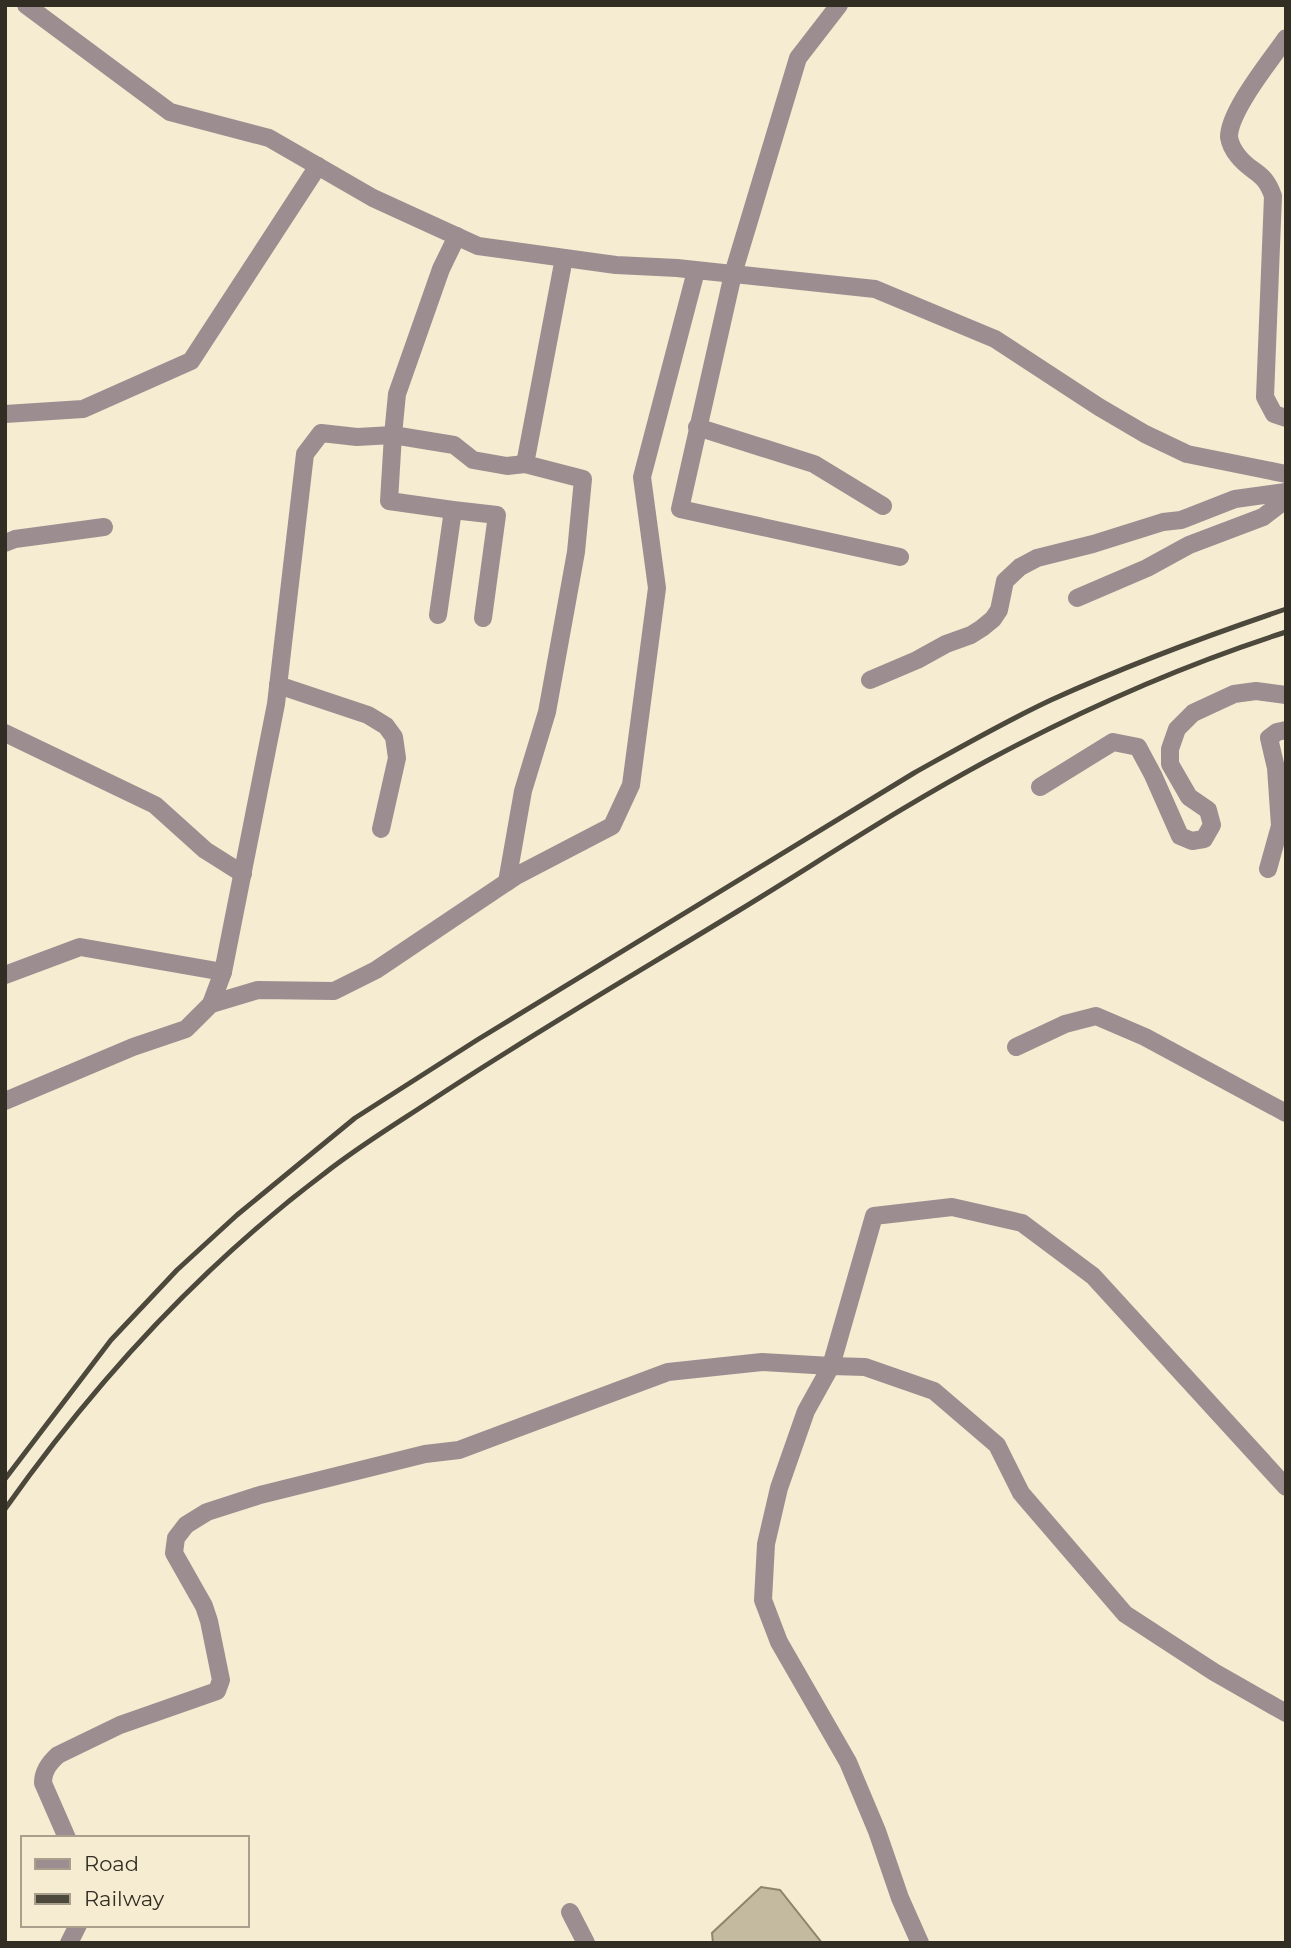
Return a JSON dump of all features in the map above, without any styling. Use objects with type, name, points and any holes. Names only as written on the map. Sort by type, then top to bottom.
[{"type":"street","points":[[26,5],[170,112],[269,138],[373,198],[478,246],[616,265],[875,289],[995,339],[1099,407],[1145,434],[1187,454],[1286,474]]},
{"type":"street","points":[[839,5],[798,58],[733,274],[680,509],[900,558]]},
{"type":"street","points":[[1286,38],[1239,106],[1229,136],[1240,159],[1269,182],[1273,196],[1265,397],[1274,414],[1286,418]]},
{"type":"street","points":[[5,414],[83,409],[191,361],[318,166]]},
{"type":"street","points":[[457,236],[442,269],[397,394],[389,500],[497,515],[483,618]]},
{"type":"street","points":[[525,464],[564,258]]},
{"type":"street","points":[[211,1004],[258,990],[334,991],[376,970],[507,882],[612,826],[631,785],[657,588],[642,477],[695,271]]},
{"type":"street","points":[[697,427],[814,464],[883,506]]},
{"type":"street","points":[[5,1101],[134,1047],[187,1029],[211,1004],[223,972],[278,685],[305,454],[321,433],[357,437],[393,435],[454,445],[473,460],[507,466],[525,464],[583,479],[576,552],[547,712],[523,791],[507,882]]},
{"type":"street","points":[[870,680],[971,635],[993,620],[999,610],[1005,581],[1020,567],[1037,558],[1163,522],[1181,520],[1235,499],[1286,492],[1284,501],[1263,517],[1189,545],[1147,568],[1077,598]]},
{"type":"street","points":[[438,615],[453,510]]},
{"type":"street","points":[[5,543],[15,539],[104,527]]},
{"type":"street","points":[[278,685],[368,715],[386,726],[394,737],[397,758],[381,829]]},
{"type":"street","points":[[1040,787],[1113,742],[1138,747],[1180,836],[1192,841],[1204,839],[1212,825],[1208,810],[1189,797],[1170,764],[1170,749],[1177,729],[1193,713],[1234,694],[1256,691],[1286,695]]},
{"type":"street","points":[[1268,869],[1280,826],[1276,768],[1269,738],[1286,730]]},
{"type":"street","points":[[5,733],[155,805],[205,850],[243,874]]},
{"type":"street","points":[[5,975],[80,947],[223,972]]},
{"type":"street","points":[[1016,1047],[1065,1024],[1097,1016],[1145,1037],[1286,1113]]},
{"type":"street","points":[[920,1943],[848,1762],[779,1642],[763,1600],[766,1544],[779,1488],[806,1411],[831,1366],[874,1216],[952,1207],[1022,1223],[1093,1276],[1286,1487]]},
{"type":"street","points":[[66,1836],[43,1783],[43,1774],[50,1762],[58,1755],[120,1725],[217,1691],[221,1680],[209,1621],[204,1605],[174,1553],[176,1538],[186,1525],[207,1512],[260,1495],[425,1454],[459,1450],[668,1372],[762,1362],[865,1367],[934,1391],[997,1445],[1021,1493],[1125,1614],[1214,1672],[1286,1713]]},
{"type":"street","points":[[570,1912],[586,1943]]},
{"type":"street","points":[[69,1943],[77,1927]]},
{"type":"building","points":[[761,1887],[780,1890],[822,1943],[713,1943],[712,1933]]},
{"type":"railway","points":[[5,1479],[111,1340],[177,1270],[237,1215],[355,1118],[477,1040],[914,773],[982,735],[1051,700],[1109,675],[1286,609]]},
{"type":"railway","points":[[5,1509],[75,1416],[193,1287],[279,1209],[363,1145],[544,1029],[963,774],[1066,720],[1138,688],[1211,658],[1286,632]]}]
